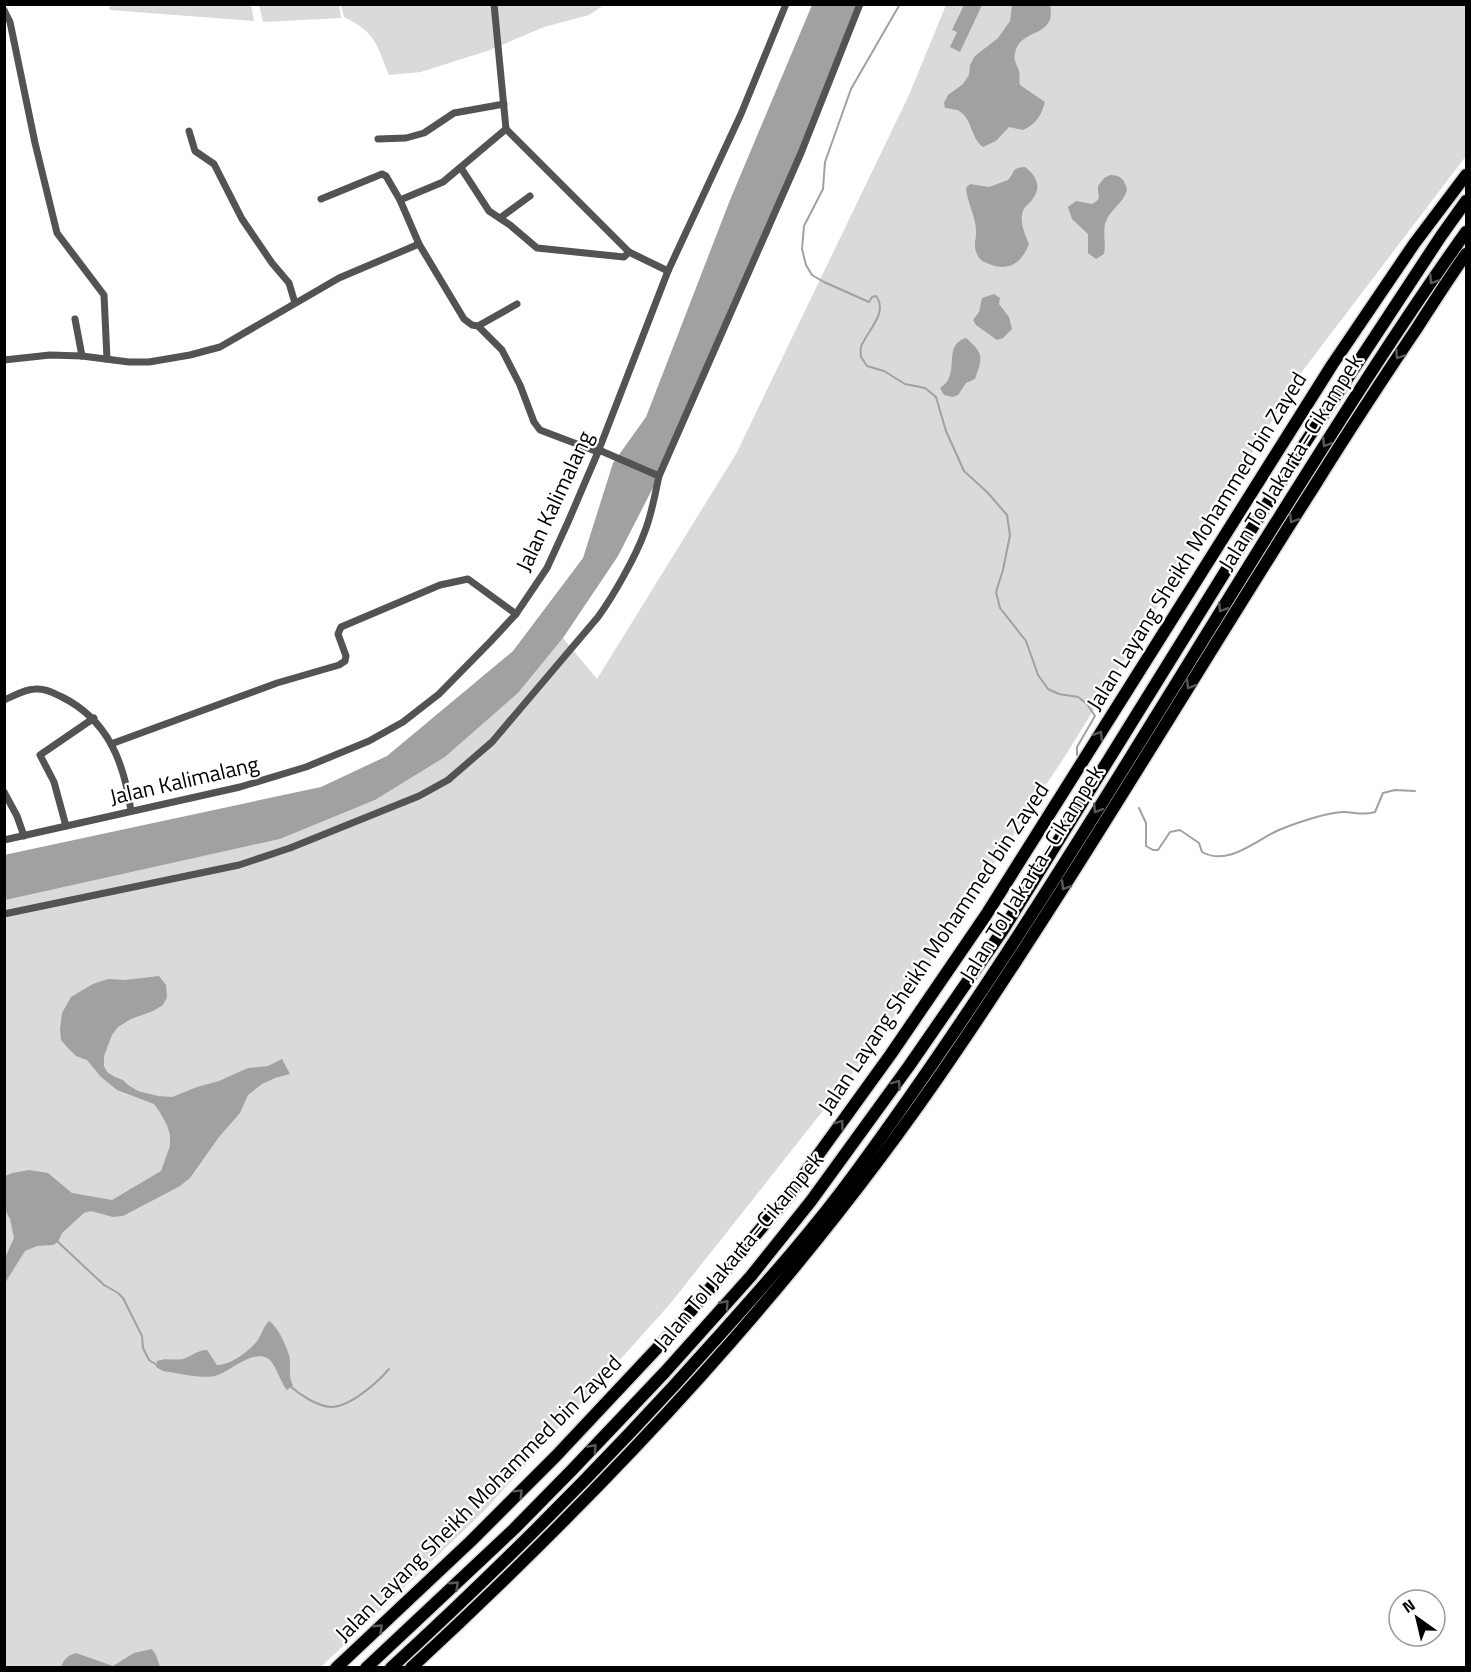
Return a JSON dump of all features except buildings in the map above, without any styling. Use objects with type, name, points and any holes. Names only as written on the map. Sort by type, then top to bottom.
[{"type":"highway","name":"Jalan Layang Sheikh Mohammed bin Zayed","points":[[336,1668],[471,1541],[556,1456],[678,1326],[787,1198],[891,1054],[986,915],[1332,365],[1414,244],[1467,175]]},
{"type":"highway","name":"Jalan Tol Jakarta–Cikampek","points":[[366,1668],[514,1529],[572,1470],[665,1372],[751,1276],[811,1201],[909,1066],[1003,930],[1305,443],[1436,244],[1467,201]]},
{"type":"highway","name":"Jalan Tol Jakarta–Cikampek","points":[[392,1668],[512,1554],[617,1447],[782,1266],[856,1172],[987,985],[1364,383],[1467,232]]},
{"type":"highway","points":[[411,1668],[529,1555],[698,1379],[779,1287],[867,1176],[951,1060],[1029,941],[1312,490],[1467,254]]},
{"type":"street","points":[[494,4],[506,129],[629,252],[668,271]]},
{"type":"street","name":"Jalan Kalimalang","points":[[4,840],[240,787],[306,767],[369,741],[403,722],[431,701],[516,614],[547,568],[601,452],[668,271],[741,114],[786,4]]},
{"type":"street","points":[[4,914],[239,865],[290,848],[405,803],[448,780],[507,726],[605,608],[645,533],[651,514],[656,474],[801,153],[860,4]]},
{"type":"street","points":[[4,10],[10,22],[34,143],[57,233],[104,295],[107,359]]},
{"type":"street","points":[[378,139],[406,138],[424,133],[454,113],[504,104]]},
{"type":"street","points":[[400,200],[443,182],[506,129]]},
{"type":"street","points":[[189,130],[195,151],[214,164],[242,219],[272,263],[289,283],[295,303]]},
{"type":"street","points":[[461,168],[489,211],[537,248],[624,257],[629,252]]},
{"type":"street","points":[[321,199],[382,174],[386,176],[400,200],[418,244],[464,319],[471,325],[478,326],[502,350],[520,385],[534,422],[540,430],[656,474]]},
{"type":"street","points":[[500,218],[530,196]]},
{"type":"street","points":[[4,360],[50,355],[149,362],[190,356],[220,347],[339,278],[418,244]]},
{"type":"street","points":[[478,326],[517,304]]},
{"type":"street","points":[[75,319],[82,356]]},
{"type":"street","points":[[111,744],[277,683],[339,664],[345,661],[346,656],[338,634],[342,627],[440,585],[468,579],[516,614]]},
{"type":"street","points":[[4,700],[32,689],[45,690],[74,703],[94,718],[111,744],[124,776],[131,811]]},
{"type":"street","points":[[66,826],[54,782],[40,755],[94,718]]},
{"type":"street","points":[[4,792],[17,816],[24,836]]},
{"type":"shaded area","points":[[109,5],[251,5],[254,21],[110,10]]},
{"type":"shaded area","points":[[259,5],[339,5],[341,18],[263,22]]},
{"type":"shaded area","points":[[341,5],[604,5],[589,15],[544,27],[490,50],[421,72],[389,75],[374,40],[363,28],[344,17]]},
{"type":"shaded area","points":[[812,5],[863,5],[659,476],[618,556],[563,638],[518,693],[445,757],[375,800],[280,839],[5,900],[4,855],[321,787],[387,756],[513,651],[583,558],[613,463],[646,417],[730,200]]},
{"type":"shaded area","points":[[946,5],[1466,5],[1466,156],[1304,369],[1067,753],[875,1045],[670,1304],[485,1510],[321,1667],[5,1667],[4,899],[280,839],[375,800],[445,757],[518,693],[563,638],[597,679],[736,454],[909,95]]},
{"type":"shaded area","points":[[964,5],[982,5],[960,52],[950,47],[957,32],[952,30]]},
{"type":"shaded area","points":[[1012,5],[1050,5],[1051,16],[1048,23],[1018,45],[1015,56],[1020,85],[1045,102],[1040,115],[1031,125],[1023,130],[1009,127],[996,141],[983,147],[976,139],[967,118],[959,111],[945,108],[944,103],[948,95],[963,84],[969,75],[970,65],[975,56],[998,38],[1010,21]]},
{"type":"shaded area","points":[[1025,167],[1033,174],[1037,182],[1035,196],[1024,208],[1022,215],[1023,228],[1029,244],[1022,257],[1013,264],[1002,267],[989,264],[980,259],[976,252],[975,224],[966,188],[970,184],[989,187],[1008,180],[1016,169]]},
{"type":"shaded area","points":[[1110,175],[1122,179],[1127,190],[1107,219],[1104,228],[1104,254],[1096,259],[1088,253],[1088,234],[1072,219],[1068,207],[1076,201],[1092,204],[1095,202],[1098,198],[1098,186],[1104,178]]},
{"type":"shaded area","points":[[994,294],[1000,298],[999,304],[1009,317],[1012,329],[1003,338],[997,340],[976,325],[973,320],[979,312],[982,298]]},
{"type":"shaded area","points":[[966,338],[980,356],[980,366],[975,379],[966,383],[958,395],[953,397],[944,395],[940,388],[950,376],[954,347]]},
{"type":"shaded area","points":[[159,976],[166,985],[167,997],[163,1005],[118,1027],[112,1035],[104,1056],[104,1066],[107,1072],[138,1091],[172,1097],[219,1081],[248,1068],[268,1066],[282,1059],[290,1074],[262,1084],[248,1095],[240,1113],[219,1137],[190,1178],[180,1186],[123,1216],[113,1217],[91,1211],[84,1213],[62,1233],[58,1242],[25,1251],[5,1283],[5,1258],[14,1238],[10,1219],[5,1210],[5,1176],[29,1170],[48,1173],[72,1193],[112,1200],[161,1171],[170,1146],[170,1135],[159,1111],[154,1104],[117,1090],[101,1077],[87,1060],[76,1056],[61,1040],[60,1029],[62,1013],[71,997],[93,984],[108,979],[125,980]]},
{"type":"shaded area","points":[[269,1321],[284,1341],[289,1355],[290,1378],[293,1385],[287,1390],[270,1360],[261,1356],[247,1359],[221,1374],[210,1377],[163,1371],[156,1367],[157,1361],[183,1359],[207,1350],[217,1365],[227,1363],[254,1345]]},
{"type":"shaded area","points":[[152,1649],[160,1667],[61,1667],[66,1658],[76,1653],[113,1666],[134,1653]]},
{"type":"waterway","points":[[900,4],[851,89],[825,162],[823,189],[804,226],[802,249],[806,265],[812,275],[869,302],[872,297],[876,296],[880,309],[861,347],[861,357],[867,366],[884,371],[905,384],[925,388],[936,397],[946,431],[964,471],[1007,515],[1010,535],[996,592],[1000,608],[1026,641],[1038,675],[1048,689],[1059,694],[1078,697],[1087,704],[1095,716],[1077,747],[1077,755]]},
{"type":"waterway","points":[[1139,808],[1146,823],[1146,846],[1158,850],[1170,832],[1180,830],[1199,843],[1202,852],[1212,856],[1222,856],[1242,850],[1279,830],[1311,819],[1337,813],[1375,812],[1383,793],[1395,790],[1415,791]]},
{"type":"waterway","points":[[58,1242],[104,1285],[123,1298],[142,1336],[143,1348],[149,1360],[157,1365]]},
{"type":"waterway","points":[[290,1386],[315,1402],[331,1407],[338,1406],[363,1393],[389,1369]]}]
